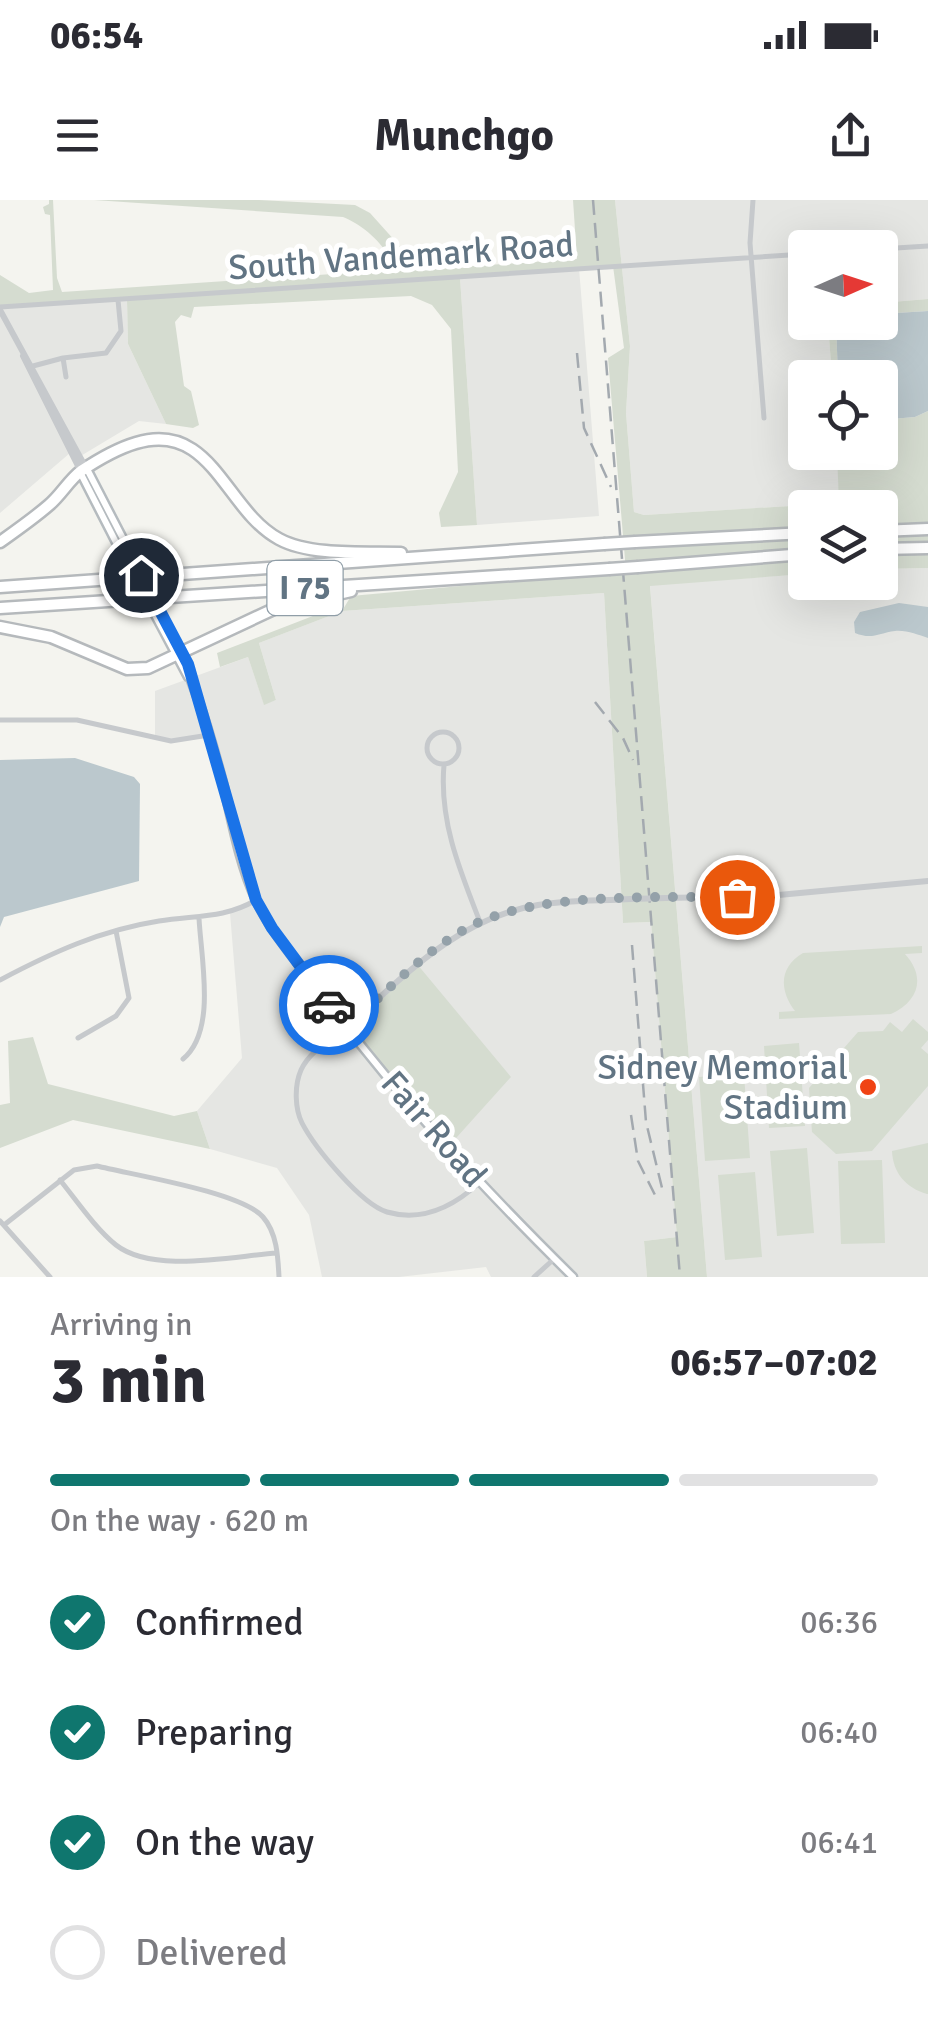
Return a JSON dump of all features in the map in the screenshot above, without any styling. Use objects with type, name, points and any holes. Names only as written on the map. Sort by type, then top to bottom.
[{"type":"highway","points":[[0,542],[52,502],[84,470],[134,444],[160,438],[199,453],[240,505],[281,541],[299,547],[342,551],[482,552]]},
{"type":"highway","points":[[898,530],[928,529]]},
{"type":"highway","name":"I 75","points":[[0,587],[788,534]]},
{"type":"highway","points":[[898,549],[928,548]]},
{"type":"highway","name":"I 75","points":[[0,608],[788,555]]},
{"type":"highway","points":[[0,627],[51,638],[127,668],[148,668],[276,608],[313,598],[462,578]]},
{"type":"main road","name":"Fair Road","points":[[84,470],[179,653],[197,696],[242,863],[272,928],[346,1028],[479,1183],[573,1277]]},
{"type":"street","points":[[753,200],[751,258],[764,418]]},
{"type":"street","points":[[898,248],[928,246]]},
{"type":"street","name":"South Vandemark Road","points":[[0,309],[788,255]]},
{"type":"street","points":[[33,366],[100,354],[111,347],[120,331],[118,300]]},
{"type":"street","name":"Fair Road","points":[[0,309],[84,470]]},
{"type":"street","name":"Fair Road","points":[[0,309],[84,470]]},
{"type":"street","points":[[63,358],[66,376]]},
{"type":"street","points":[[0,720],[78,720],[171,741],[210,735]]},
{"type":"street","points":[[442,732],[454,736],[459,746],[457,757],[444,765],[432,761],[426,750],[429,739],[442,732]]},
{"type":"street","points":[[444,765],[444,808],[455,858],[480,922]]},
{"type":"street","points":[[479,1183],[446,1208],[429,1212],[392,1213],[374,1207],[302,1123],[296,1102],[298,1080],[314,1052],[431,953],[480,922],[536,905],[768,896],[928,881]]},
{"type":"street","points":[[0,980],[54,951],[116,931],[159,920],[237,911],[256,900]]},
{"type":"street","points":[[183,1059],[193,1050],[204,1021],[199,918]]},
{"type":"street","points":[[78,1038],[116,1016],[128,998],[116,931]]},
{"type":"street","points":[[50,1277],[2,1223],[74,1170],[97,1166],[240,1200],[263,1217],[278,1252],[279,1277]]},
{"type":"street","points":[[60,1180],[110,1240],[137,1257],[171,1261],[278,1252]]},
{"type":"street","points":[[534,1277],[554,1258]]},
{"type":"shaded area","points":[[53,200],[57,278],[62,292],[393,270],[387,253],[374,238],[343,217],[94,200],[259,200],[355,205],[370,213],[414,262],[430,269],[577,259],[573,200],[615,200],[630,346],[626,413],[634,512],[644,515],[788,506],[788,575],[650,586],[707,1277],[647,1277],[644,1241],[677,1237],[651,922],[623,923],[604,593],[342,611],[351,596],[626,571],[608,358],[624,348],[613,266],[460,278],[477,525],[441,527],[439,513],[458,472],[451,329],[432,305],[411,296],[194,307],[191,318],[181,315],[175,322],[184,386],[191,391],[199,425],[193,428],[166,424],[128,344],[127,300],[0,307],[0,275],[29,293],[53,290],[50,215],[45,214],[43,207]]},
{"type":"shaded area","points":[[615,200],[928,200],[928,299],[898,302],[898,230],[788,230],[788,340],[829,340],[831,360],[788,360],[788,470],[838,470],[839,490],[788,490],[788,506],[644,515],[634,512],[626,413],[630,346]]},
{"type":"shaded area","points":[[579,268],[599,516],[477,525],[460,278]]},
{"type":"shaded area","points":[[928,299],[928,311],[898,313],[898,302]]},
{"type":"shaded area","points":[[127,300],[128,344],[166,424],[139,421],[74,460],[70,453],[0,513],[0,307]]},
{"type":"shaded area","points":[[928,311],[928,411],[898,418],[898,360],[837,360],[837,340],[898,340],[898,313]]},
{"type":"shaded area","points":[[829,340],[837,340],[837,360],[831,360]]},
{"type":"shaded area","points":[[928,411],[928,568],[898,569],[898,490],[838,490],[838,470],[898,470],[898,418]]},
{"type":"shaded area","points":[[928,568],[928,1277],[707,1277],[650,585],[788,575],[788,600],[898,600],[898,569]]},
{"type":"shaded area","points":[[604,593],[623,923],[651,922],[677,1237],[644,1241],[647,1277],[491,1277],[486,1267],[399,1277],[322,1277],[309,1215],[277,1168],[210,1149],[197,1111],[242,1058],[230,913],[256,900],[209,735],[192,740],[155,739],[155,691],[248,657],[264,704],[276,700],[259,643],[342,611]]},
{"type":"shaded area","points":[[899,603],[928,607],[928,638],[899,631],[871,636],[855,633],[854,622],[860,612]]},
{"type":"shaded area","points":[[337,613],[259,643],[276,700],[264,705],[248,657],[220,667],[217,653],[318,614]]},
{"type":"shaded area","points":[[75,758],[134,777],[140,784],[139,881],[4,917],[0,927],[0,760]]},
{"type":"shaded area","points":[[922,946],[922,953],[905,954],[917,980],[913,995],[901,1009],[891,1014],[779,1019],[779,1012],[795,1011],[786,995],[784,979],[789,965],[803,953]]},
{"type":"shaded area","points":[[417,964],[511,1077],[448,1147],[346,1028]]},
{"type":"shaded area","name":"Sidney Memorial Stadium","points":[[913,1019],[928,1032],[928,1040],[921,1048],[928,1054],[928,1086],[872,1151],[836,1154],[812,1132],[809,1088],[858,1032],[883,1031],[890,1022],[902,1032]]},
{"type":"shaded area","points":[[33,1037],[48,1084],[174,1116],[197,1111],[210,1149],[73,1120],[0,1148],[0,1105],[10,1103],[8,1041]]},
{"type":"shaded area","points":[[799,1043],[805,1126],[769,1128],[764,1046]]},
{"type":"shaded area","points":[[744,1074],[750,1158],[705,1161],[699,1077]]},
{"type":"shaded area","points":[[928,1143],[927,1194],[902,1178],[892,1151]]},
{"type":"shaded area","points":[[807,1148],[814,1233],[777,1236],[770,1151]]},
{"type":"shaded area","points":[[882,1160],[885,1243],[841,1244],[838,1161]]},
{"type":"shaded area","points":[[755,1172],[762,1257],[725,1260],[718,1175]]},
{"type":"railway","points":[[593,200],[680,1277]]},
{"type":"railway","points":[[577,353],[584,428],[611,487]]},
{"type":"railway","points":[[595,702],[623,738],[633,760]]},
{"type":"railway","points":[[632,945],[646,1122],[663,1192]]},
{"type":"railway","points":[[631,1115],[638,1161],[655,1195]]},
{"type":"way so far","points":[[329,1005],[346,1028],[431,953],[467,929],[536,905],[737,897]]},
{"type":"place","name":"Sidney Memorial Stadium","points":[[868,1087]]},
{"type":"route","points":[[141,575],[188,664],[242,863],[256,900],[329,1005]]}]
